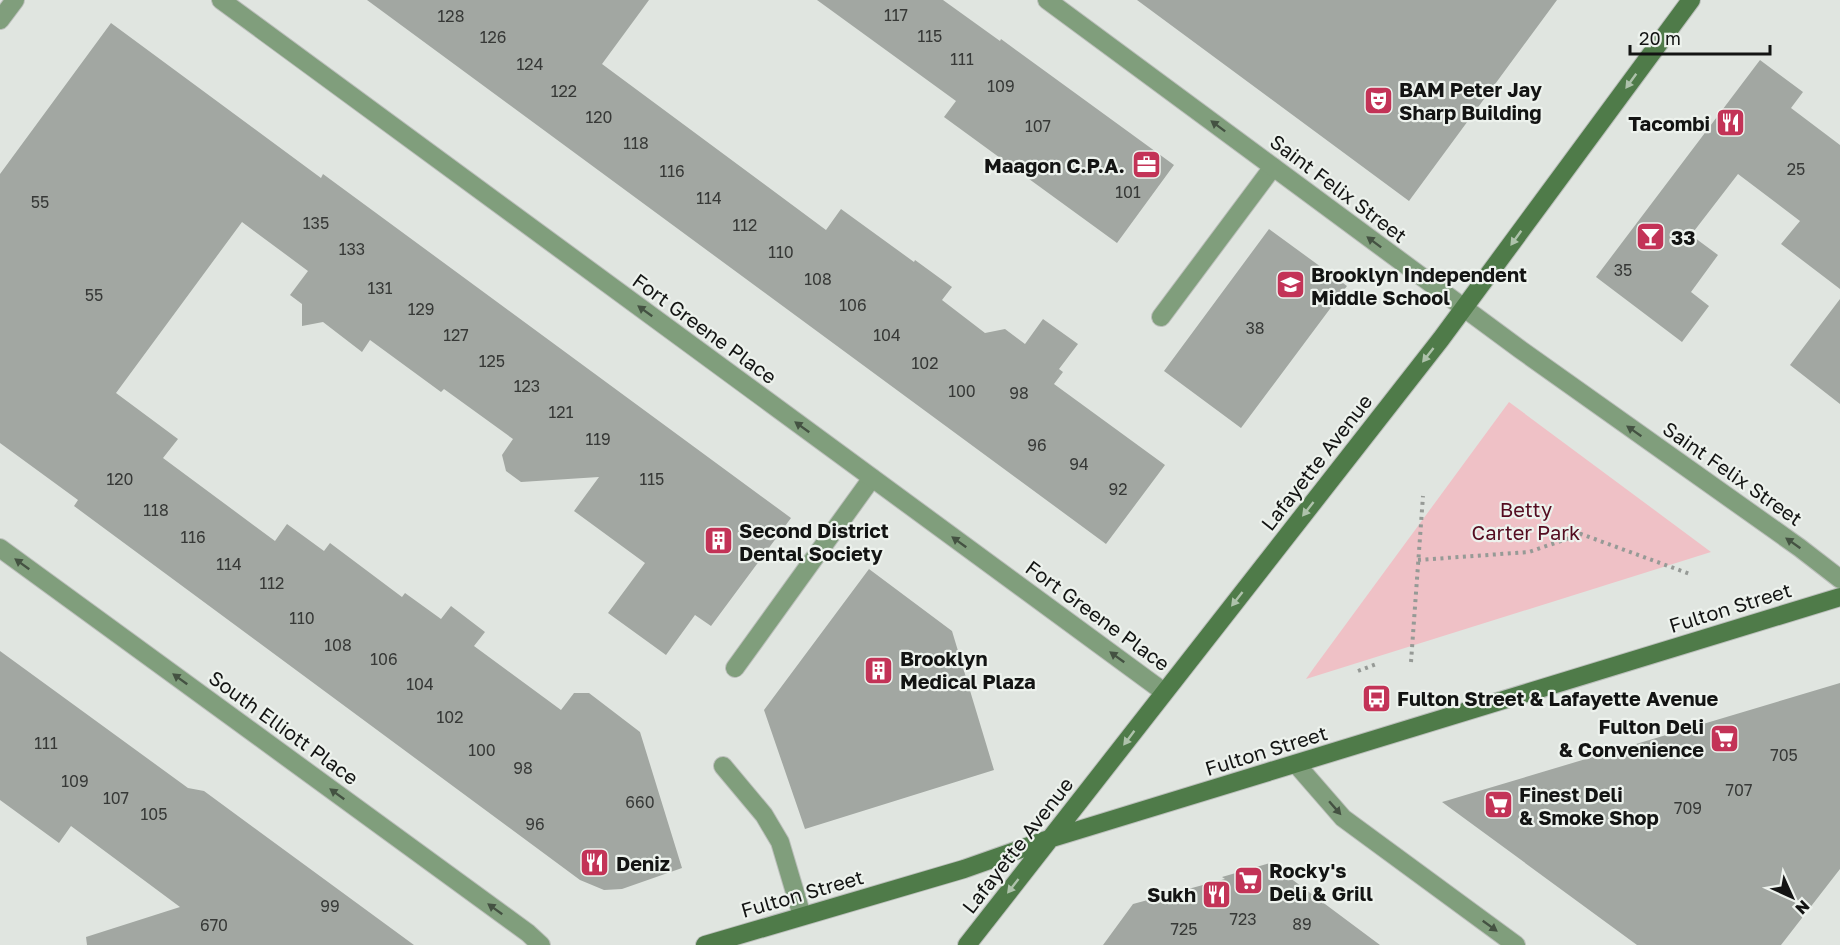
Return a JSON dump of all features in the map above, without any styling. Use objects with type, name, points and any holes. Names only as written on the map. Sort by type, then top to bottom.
[{"type":"main road","name":"Lafayette Avenue","points":[[968,945],[1464,309],[1691,0]]},
{"type":"main road","name":"Fulton Street","points":[[705,945],[964,869],[1049,839],[1840,597]]},
{"type":"street","points":[[0,20],[15,0]]},
{"type":"street","name":"Fort Greene Place","points":[[221,0],[1164,692]]},
{"type":"street","name":"Saint Felix Street","points":[[1047,0],[1464,309],[1800,548],[1840,579]]},
{"type":"street","points":[[1161,317],[1273,167]]},
{"type":"street","points":[[735,668],[872,478]]},
{"type":"street","name":"South Elliott Place","points":[[0,548],[528,933],[541,945]]},
{"type":"street","points":[[1296,764],[1343,818],[1516,945]]},
{"type":"street","points":[[723,766],[764,815],[780,842],[802,916]]},
{"type":"path","points":[[1411,662],[1423,496]]},
{"type":"path","points":[[1418,560],[1528,552],[1581,534],[1690,574]]},
{"type":"path","points":[[1358,671],[1379,663]]},
{"type":"green space","name":"Betty Carter Park","points":[[1509,402],[1711,552],[1306,679],[1313,669]]},
{"type":"building","points":[[367,0],[649,0],[602,64],[826,230],[841,209],[914,262],[915,260],[952,287],[942,300],[985,333],[1005,329],[1025,344],[1043,319],[1078,344],[1059,369],[1063,372],[1054,384],[1165,465],[1106,544]]},
{"type":"building","points":[[817,0],[943,0],[1000,41],[1001,39],[1174,165],[1117,243],[944,117],[956,101]]},
{"type":"building","name":"BAM Peter Jay Sharp Building","points":[[1137,0],[1557,0],[1409,201]]},
{"type":"building","points":[[111,23],[321,178],[323,174],[791,518],[711,626],[695,615],[666,655],[608,613],[645,563],[574,511],[599,477],[521,482],[506,471],[502,455],[513,439],[444,389],[441,392],[370,340],[362,352],[323,322],[302,326],[302,304],[290,295],[308,271],[242,222],[116,393],[178,439],[163,458],[275,541],[287,524],[324,551],[330,543],[402,597],[405,593],[441,619],[451,606],[485,632],[474,646],[561,710],[574,693],[589,693],[640,732],[682,868],[622,889],[604,890],[580,880],[74,506],[78,500],[0,443],[0,174]]},
{"type":"building","points":[[1760,60],[1803,92],[1791,108],[1840,145],[1840,289],[1781,244],[1800,221],[1738,174],[1691,235],[1718,255],[1691,292],[1709,306],[1682,342],[1596,277]]},
{"type":"building","points":[[1269,229],[1347,286],[1241,428],[1164,371]]},
{"type":"building","points":[[1840,299],[1840,404],[1790,365]]},
{"type":"building","name":"Brooklyn Medical Plaza","points":[[869,569],[952,631],[994,770],[805,829],[764,710]]},
{"type":"building","points":[[0,651],[188,788],[204,791],[414,945],[87,945],[86,937],[180,907],[71,826],[59,843],[0,800]]},
{"type":"building","points":[[1840,683],[1840,869],[1781,945],[1637,945],[1442,802]]},
{"type":"building","points":[[1270,863],[1380,945],[1103,945],[1133,904],[1225,879],[1222,877]]},
{"type":"place","name":"BAM Peter Jay Sharp Building","points":[[1378,100]]},
{"type":"place","name":"Tacombi","points":[[1731,123]]},
{"type":"place","name":"Maagon C.P.A.","points":[[1146,165]]},
{"type":"place","name":"33","points":[[1650,237]]},
{"type":"place","name":"Brooklyn Independent Middle School","points":[[1290,285]]},
{"type":"place","name":"Second District Dental Society","points":[[718,541]]},
{"type":"place","name":"Brooklyn Medical Plaza","points":[[879,670]]},
{"type":"place","name":"Fulton Street & Lafayette Avenue","points":[[1376,698]]},
{"type":"place","name":"Fulton Deli & Convenience","points":[[1725,738]]},
{"type":"place","name":"Finest Deli & Smoke Shop","points":[[1498,805]]},
{"type":"place","name":"Deniz","points":[[595,863]]},
{"type":"place","name":"Rocky's Deli & Grill","points":[[1248,881]]},
{"type":"place","name":"Sukh","points":[[1217,894]]}]
